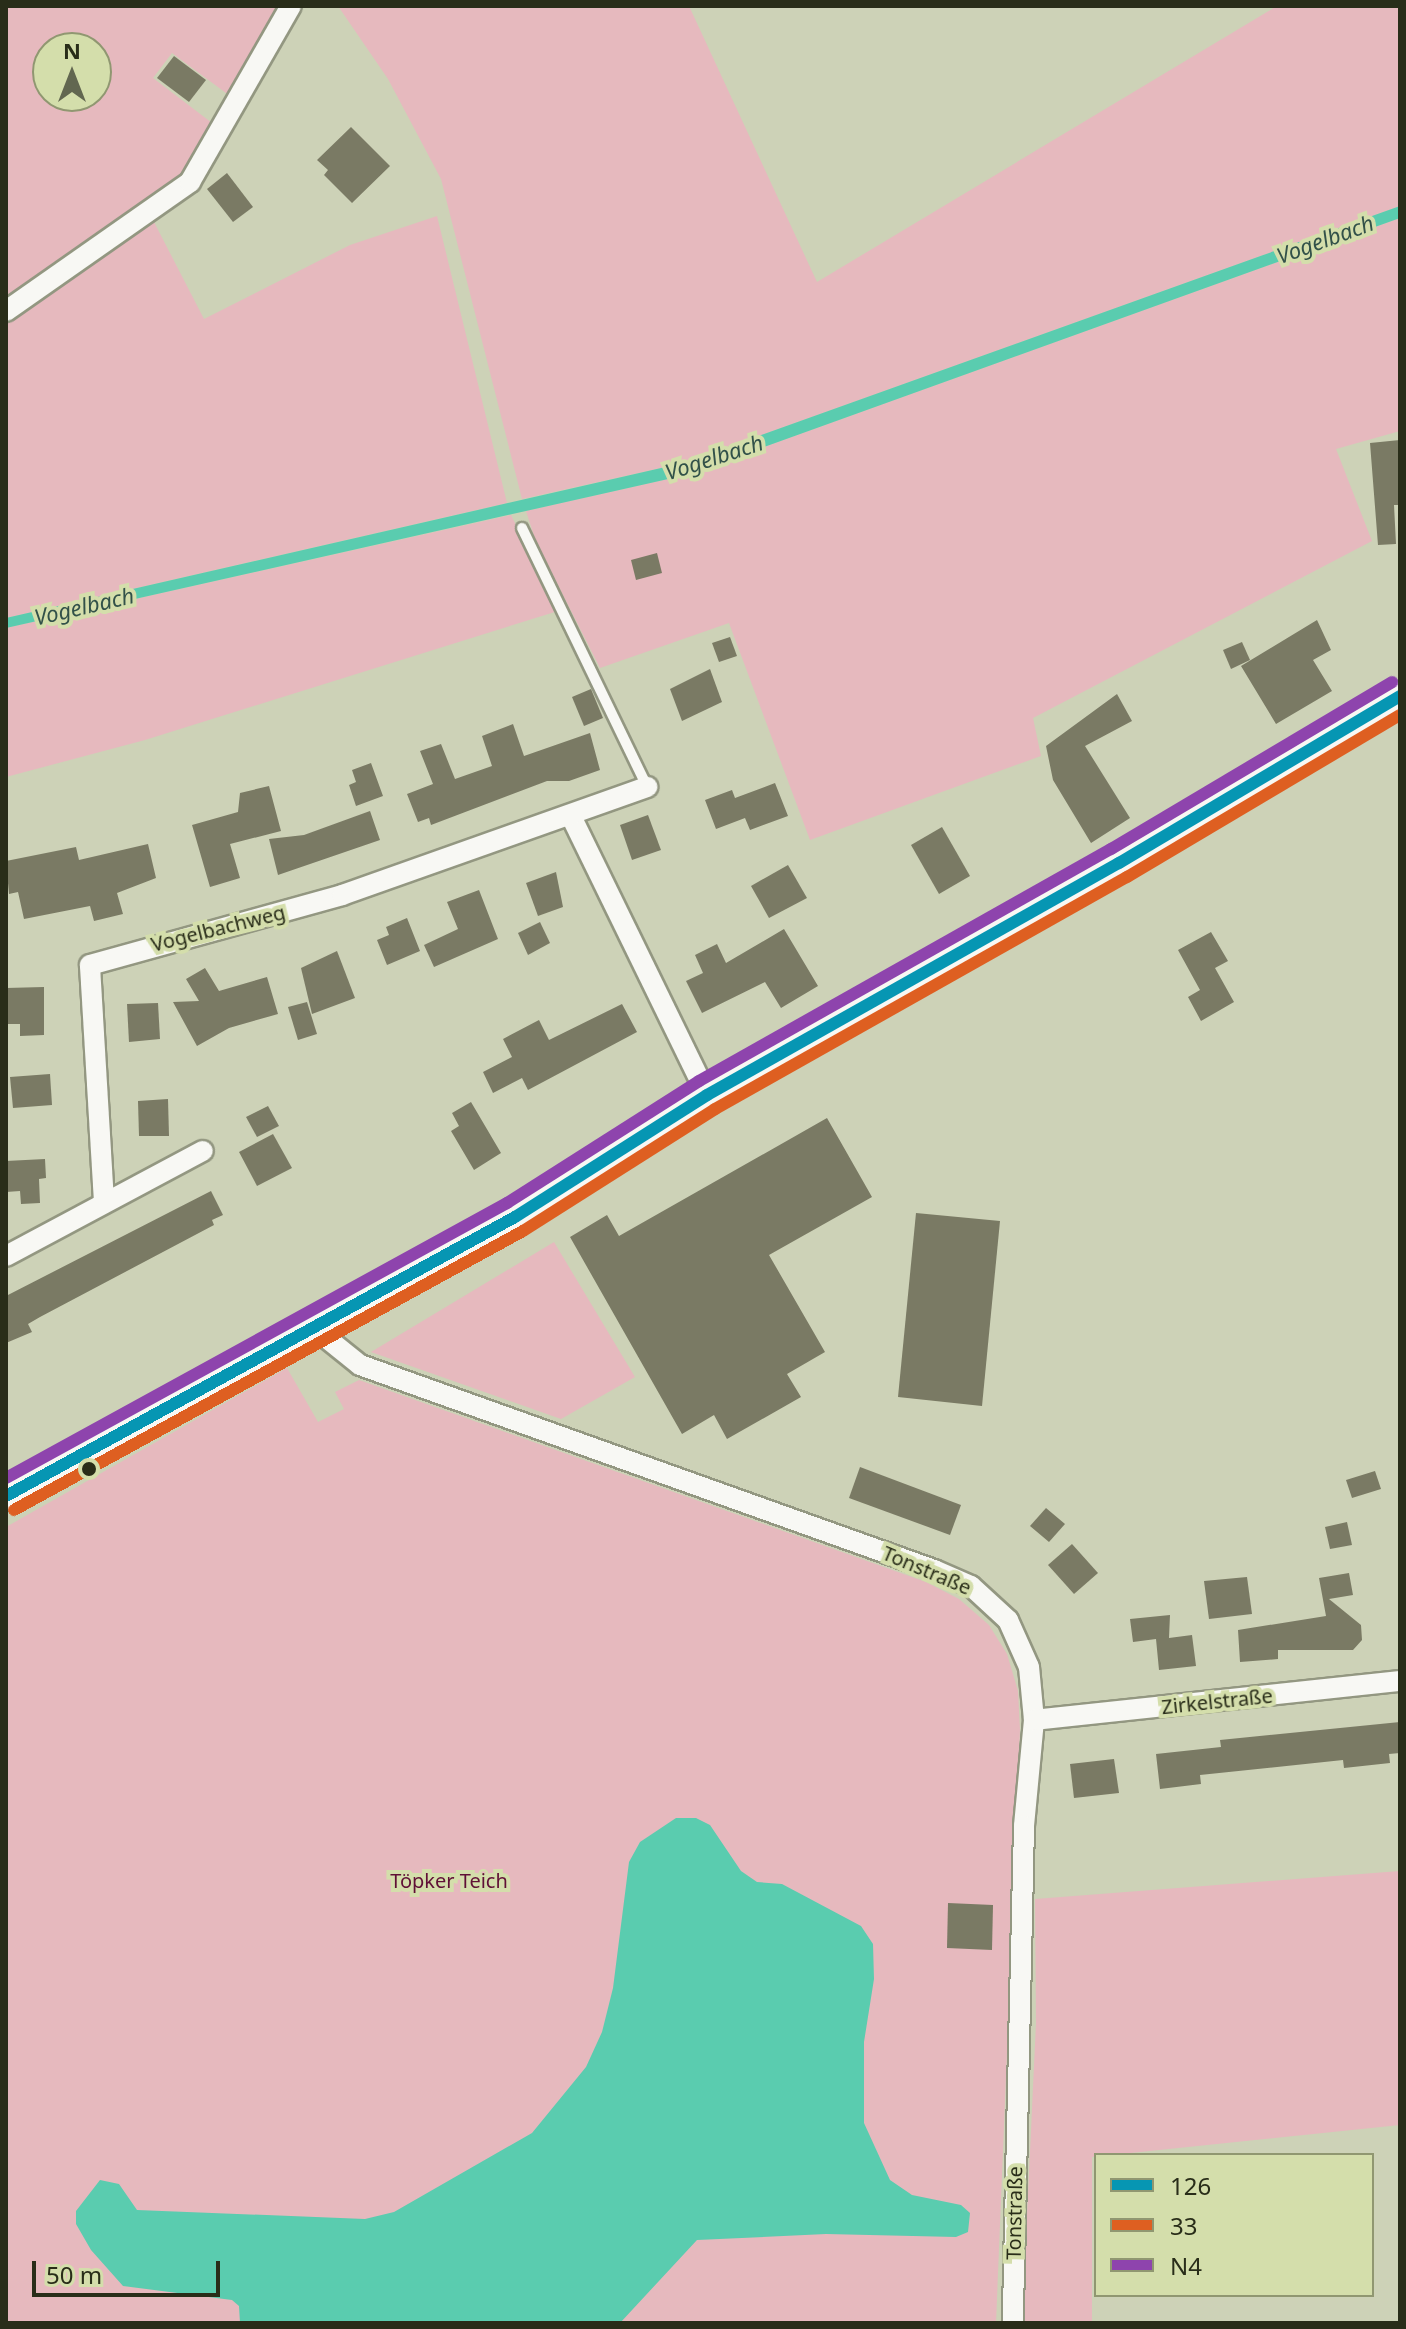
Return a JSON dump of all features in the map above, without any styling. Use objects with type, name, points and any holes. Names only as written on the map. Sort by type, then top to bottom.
[{"type":"main road","points":[[6,1496],[515,1217],[707,1095],[1119,863],[1400,696]]},
{"type":"street","points":[[6,311],[190,182],[291,6]]},
{"type":"street","name":"Vogelbachweg","points":[[104,1202],[90,965],[342,895],[647,787]]},
{"type":"street","points":[[571,816],[707,1095]]},
{"type":"street","points":[[6,1256],[203,1151]]},
{"type":"street","name":"Tonstraße","points":[[314,1328],[360,1365],[971,1586],[994,1603],[1019,1640],[1029,1667],[1034,1720],[1024,1826],[1013,2323]]},
{"type":"street","name":"Zirkelstraße","points":[[1034,1720],[1400,1681]]},
{"type":"lane","points":[[522,528],[647,787]]},
{"type":"green space","points":[[6,6],[283,6],[230,96],[172,53],[153,78],[216,126],[186,179],[6,305]]},
{"type":"green space","points":[[338,6],[689,6],[817,282],[1277,6],[1400,6],[1400,206],[683,463],[522,499],[441,179],[388,79]]},
{"type":"green space","points":[[437,216],[507,503],[6,618],[6,323],[154,222],[204,319],[350,245]]},
{"type":"green space","points":[[1400,218],[1400,431],[1336,449],[1372,541],[1033,718],[1041,756],[810,840],[729,623],[600,668],[536,542],[526,511],[686,475]]},
{"type":"green space","points":[[511,515],[558,611],[145,740],[6,777],[6,628]]},
{"type":"green space","points":[[554,1242],[635,1377],[561,1419],[371,1352]]},
{"type":"green space","name":"Töpker Teich","points":[[287,1368],[318,1422],[344,1409],[335,1392],[359,1380],[926,1582],[959,1599],[989,1625],[1007,1654],[1018,1691],[1020,1730],[996,2323],[6,2323],[6,1527]]},
{"type":"green space","points":[[1400,1871],[1400,2125],[1130,2153],[1094,2153],[1092,2323],[1022,2323],[1036,2023],[1035,1899]]},
{"type":"water","name":"Vogelbach","points":[[1400,206],[1400,218],[686,475],[6,628],[6,618],[683,463]]},
{"type":"water","points":[[676,1818],[696,1818],[710,1825],[741,1871],[757,1882],[782,1884],[861,1926],[873,1944],[874,1979],[864,2042],[864,2123],[890,2180],[912,2195],[961,2205],[970,2213],[968,2232],[956,2237],[826,2234],[697,2240],[620,2323],[240,2323],[239,2306],[232,2300],[123,2286],[91,2250],[76,2224],[76,2211],[100,2180],[119,2184],[137,2210],[365,2219],[394,2212],[532,2133],[586,2067],[602,2032],[613,1988],[629,1862],[640,1842]]},
{"type":"building","points":[[174,56],[206,80],[189,102],[157,78]]},
{"type":"building","points":[[351,127],[390,166],[352,203],[324,175],[328,170],[317,160]]},
{"type":"building","points":[[227,173],[253,207],[233,222],[207,189]]},
{"type":"building","points":[[1400,440],[1400,505],[1394,505],[1396,544],[1378,545],[1370,443]]},
{"type":"building","points":[[657,553],[662,573],[636,580],[631,560]]},
{"type":"building","points":[[1317,620],[1331,650],[1313,660],[1332,691],[1276,724],[1241,666]]},
{"type":"building","points":[[730,637],[737,656],[719,662],[712,643]]},
{"type":"building","points":[[1242,642],[1250,660],[1231,669],[1223,650]]},
{"type":"building","points":[[710,669],[722,702],[682,721],[670,689]]},
{"type":"building","points":[[591,689],[603,718],[584,726],[572,697]]},
{"type":"building","points":[[1117,694],[1132,721],[1085,746],[1130,818],[1091,843],[1053,780],[1046,746]]},
{"type":"building","points":[[513,724],[524,756],[590,733],[600,770],[569,781],[547,781],[431,825],[429,818],[418,822],[407,794],[433,784],[420,751],[441,744],[455,779],[492,766],[482,736]]},
{"type":"building","points":[[371,763],[383,796],[356,806],[349,785],[356,782],[352,770]]},
{"type":"building","points":[[775,783],[788,816],[750,830],[745,818],[716,829],[705,800],[732,790],[735,798]]},
{"type":"building","points":[[269,786],[281,831],[230,844],[240,878],[210,887],[192,825],[238,812],[240,793]]},
{"type":"building","points":[[370,811],[380,840],[278,875],[269,839],[304,835]]},
{"type":"building","points":[[648,815],[661,850],[632,860],[620,825]]},
{"type":"building","points":[[942,827],[970,876],[939,894],[911,845]]},
{"type":"building","points":[[148,844],[156,878],[117,893],[123,914],[94,921],[90,906],[24,919],[18,892],[9,894],[6,861],[76,847],[79,860]]},
{"type":"building","points":[[788,865],[807,898],[769,918],[751,886]]},
{"type":"building","points":[[556,872],[563,907],[538,916],[526,883]]},
{"type":"building","points":[[479,890],[498,939],[434,967],[424,945],[458,929],[447,902]]},
{"type":"building","points":[[407,918],[420,951],[387,965],[377,940],[389,935],[386,927]]},
{"type":"building","points":[[540,922],[550,943],[528,955],[518,933]]},
{"type":"building","points":[[784,929],[818,986],[781,1008],[765,982],[702,1013],[686,981],[703,973],[695,955],[717,944],[726,963]]},
{"type":"building","points":[[1211,932],[1228,961],[1215,968],[1234,1002],[1201,1021],[1188,997],[1200,990],[1178,950]]},
{"type":"building","points":[[337,951],[355,998],[312,1014],[301,968]]},
{"type":"building","points":[[205,968],[219,991],[267,977],[278,1014],[229,1028],[197,1046],[173,1002],[199,1001],[186,979]]},
{"type":"building","points":[[44,987],[44,1035],[20,1036],[20,1024],[6,1024],[6,988]]},
{"type":"building","points":[[307,1002],[317,1034],[298,1040],[288,1007]]},
{"type":"building","points":[[158,1003],[160,1039],[129,1042],[127,1004]]},
{"type":"building","points":[[622,1004],[637,1032],[528,1090],[522,1078],[493,1093],[483,1072],[512,1057],[503,1039],[539,1020],[549,1040]]},
{"type":"building","points":[[50,1074],[52,1105],[13,1108],[10,1077]]},
{"type":"building","points":[[168,1099],[169,1136],[139,1136],[138,1101]]},
{"type":"building","points":[[471,1102],[501,1153],[474,1170],[451,1131],[459,1126],[452,1113]]},
{"type":"building","points":[[268,1106],[279,1126],[257,1137],[246,1117]]},
{"type":"building","points":[[827,1118],[872,1197],[769,1255],[825,1352],[787,1374],[801,1397],[727,1439],[714,1415],[682,1434],[570,1237],[607,1215],[619,1236]]},
{"type":"building","points":[[273,1134],[292,1168],[257,1186],[239,1152]]},
{"type":"building","points":[[45,1159],[46,1178],[39,1179],[40,1203],[21,1204],[20,1191],[6,1192],[6,1161]]},
{"type":"building","points":[[211,1191],[223,1215],[212,1220],[214,1225],[40,1317],[28,1324],[32,1332],[6,1343],[6,1296]]},
{"type":"building","points":[[916,1213],[1000,1221],[982,1406],[898,1397]]},
{"type":"building","points":[[860,1467],[961,1505],[950,1535],[849,1498]]},
{"type":"building","points":[[1375,1471],[1381,1489],[1352,1498],[1346,1480]]},
{"type":"building","points":[[1046,1508],[1065,1524],[1049,1542],[1030,1526]]},
{"type":"building","points":[[1347,1522],[1352,1545],[1330,1549],[1325,1527]]},
{"type":"building","points":[[1072,1544],[1098,1573],[1074,1594],[1048,1565]]},
{"type":"building","points":[[1349,1573],[1353,1595],[1329,1599],[1361,1625],[1362,1640],[1353,1650],[1278,1650],[1278,1659],[1240,1662],[1238,1630],[1326,1616],[1319,1578]]},
{"type":"building","points":[[1247,1577],[1252,1614],[1209,1619],[1204,1581]]},
{"type":"building","points":[[1170,1615],[1169,1638],[1192,1635],[1196,1666],[1159,1670],[1156,1639],[1133,1642],[1130,1619]]},
{"type":"building","points":[[1400,1722],[1400,1753],[1389,1754],[1390,1763],[1344,1768],[1343,1760],[1200,1775],[1201,1784],[1160,1789],[1156,1754],[1221,1747],[1220,1740]]},
{"type":"building","points":[[1114,1759],[1119,1793],[1074,1798],[1070,1764]]},
{"type":"building","points":[[948,1903],[993,1905],[992,1950],[947,1948]]},
{"type":"transit line","name":"N4","points":[[6,1478],[507,1203],[699,1081],[1111,849],[1392,682]]},
{"type":"transit line","name":"126","points":[[6,1496],[515,1217],[707,1095],[1119,863],[1400,696]]},
{"type":"transit line","name":"33","points":[[14,1510],[523,1231],[715,1109],[1127,877],[1400,715]]}]
